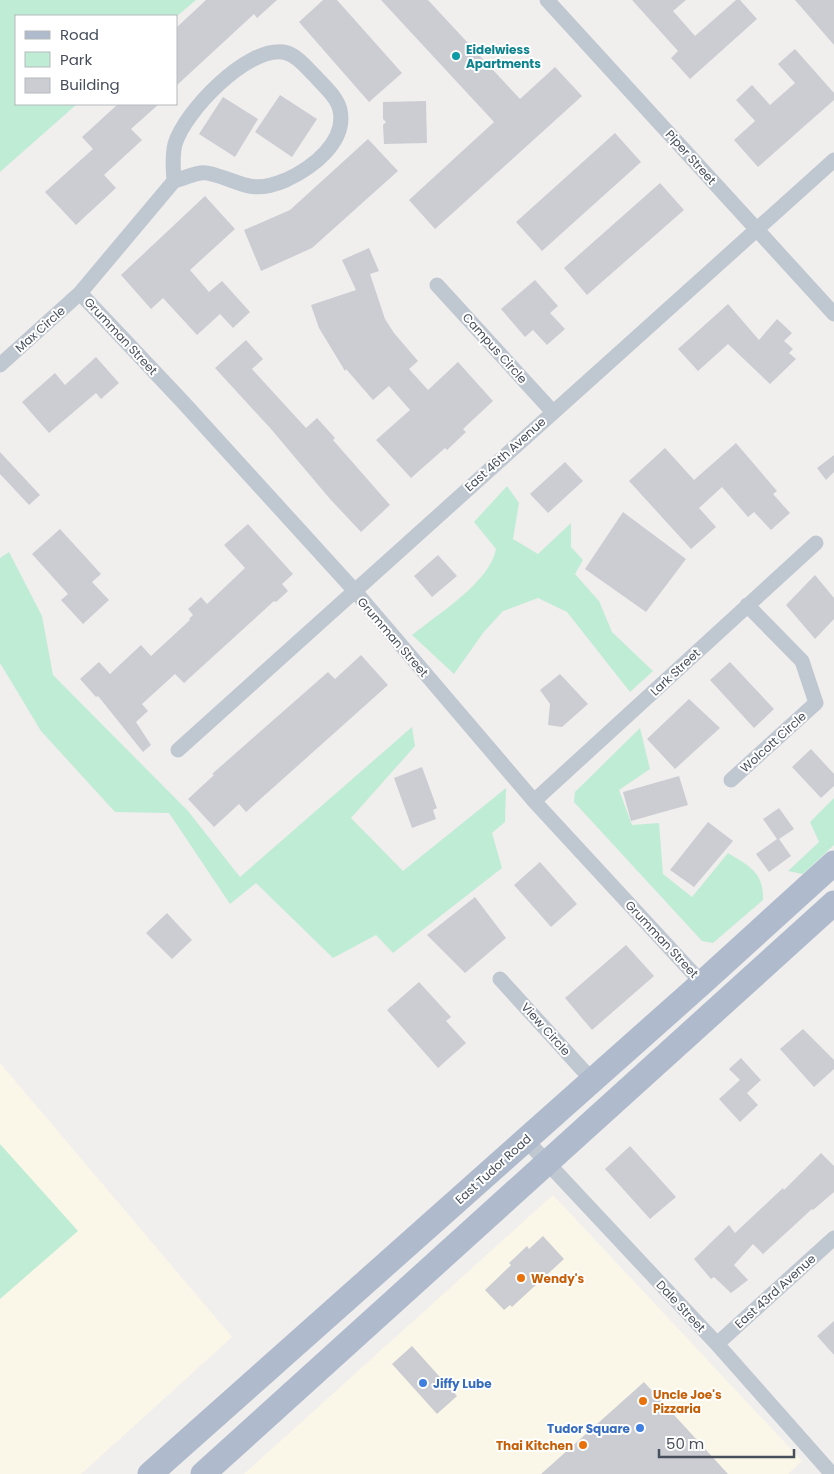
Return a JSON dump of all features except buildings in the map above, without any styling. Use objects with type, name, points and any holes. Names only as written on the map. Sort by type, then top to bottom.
[{"type":"main road","name":"East Tudor Road","points":[[150,1474],[702,983],[834,863]]},
{"type":"main road","points":[[203,1474],[834,903]]},
{"type":"street","name":"Piper Street","points":[[547,0],[834,314]]},
{"type":"street","points":[[270,51],[285,52],[300,61],[330,91],[340,108],[341,127],[330,148],[309,166],[288,179],[264,188],[245,186],[205,172],[174,181],[173,158],[176,142],[191,115],[219,84],[250,60],[270,51]]},
{"type":"street","name":"East 46th Avenue","points":[[178,750],[552,411],[834,160]]},
{"type":"street","name":"Max Circle","points":[[0,364],[80,293],[174,181]]},
{"type":"street","name":"Campus Circle","points":[[437,285],[552,411]]},
{"type":"street","name":"Grumman Street","points":[[80,293],[182,401],[354,590],[534,801],[702,983]]},
{"type":"street","name":"Lark Street","points":[[534,801],[816,543]]},
{"type":"street","name":"Wolcott Circle","points":[[731,780],[816,704],[802,661],[747,605]]},
{"type":"street","name":"View Circle","points":[[500,978],[592,1080]]},
{"type":"street","name":"Dale Street","points":[[526,1140],[716,1344],[832,1474]]},
{"type":"street","name":"East 43rd Avenue","points":[[716,1344],[834,1238]]},
{"type":"shaded area","points":[[0,1063],[232,1337],[81,1474],[0,1474]]},
{"type":"shaded area","name":"Tudor Square","points":[[553,1195],[802,1461],[788,1474],[244,1474]]},
{"type":"green space","points":[[0,0],[196,0],[178,15],[15,15],[15,105],[76,105],[0,172]]},
{"type":"green space","points":[[507,486],[519,503],[513,539],[538,554],[571,523],[571,547],[583,560],[575,574],[599,601],[612,632],[653,671],[630,692],[567,612],[538,598],[503,611],[483,633],[454,674],[412,635],[474,585],[492,561],[496,549],[474,522]]},
{"type":"green space","points":[[9,552],[42,616],[53,675],[188,811],[240,877],[412,727],[415,746],[351,818],[403,871],[506,788],[505,822],[492,833],[502,868],[393,953],[376,935],[333,958],[256,883],[230,904],[169,813],[115,812],[41,731],[0,663],[0,558]]},
{"type":"green space","points":[[640,728],[650,769],[619,790],[632,825],[659,823],[663,874],[692,897],[728,853],[749,866],[758,876],[761,883],[763,900],[713,943],[702,941],[574,802],[575,792]]},
{"type":"green space","points":[[834,798],[834,845],[803,874],[788,871],[819,842],[810,822]]},
{"type":"green space","points":[[0,1144],[78,1231],[0,1299]]},
{"type":"place","name":"Eidelwiess Apartments","points":[[456,56]]},
{"type":"place","name":"Wendy's","points":[[521,1278]]},
{"type":"place","name":"Jiffy Lube","points":[[423,1383]]},
{"type":"place","name":"Uncle Joe's Pizzaria","points":[[643,1401]]},
{"type":"place","name":"Tudor Square","points":[[640,1428]]},
{"type":"place","name":"Thai Kitchen","points":[[583,1445]]}]
